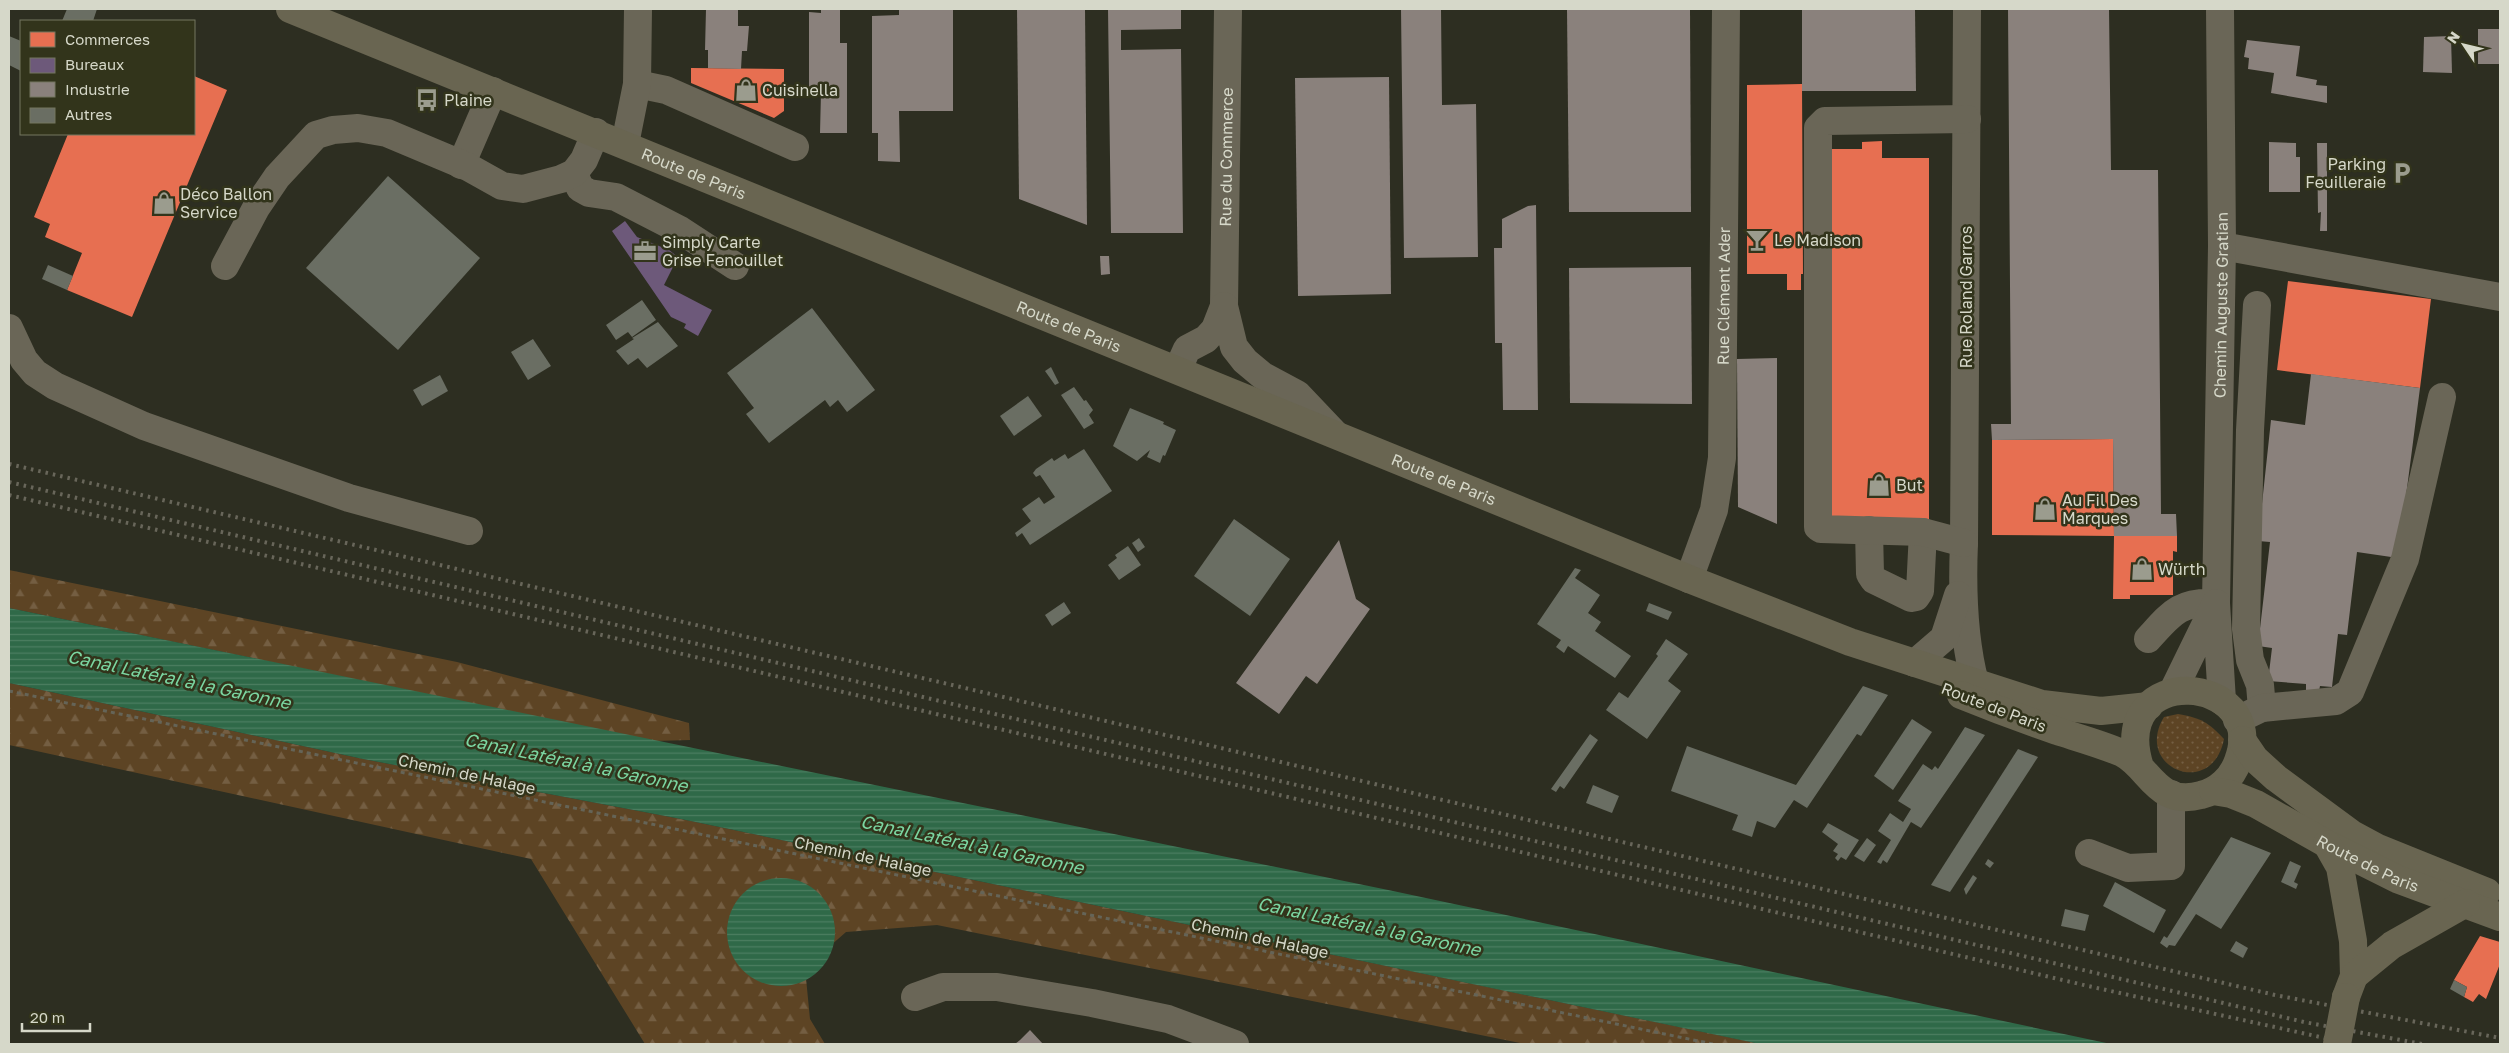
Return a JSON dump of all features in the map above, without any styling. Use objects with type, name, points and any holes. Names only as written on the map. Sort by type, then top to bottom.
[{"type":"main road","name":"Route de Paris","points":[[290,9],[1178,369],[1689,579],[1850,642],[2042,704],[2101,711],[2149,706]]},
{"type":"main road","name":"Route de Paris","points":[[1850,642],[1916,677],[2008,714],[2123,754],[2140,767]]},
{"type":"main road","name":"Route de Paris","points":[[2500,898],[2378,848],[2352,834],[2276,778],[2255,759],[2234,720],[2207,692],[2190,689],[2173,691],[2160,697],[2149,706],[2139,720],[2135,736],[2135,752],[2140,767],[2148,779],[2171,794],[2199,796],[2213,791],[2231,794],[2256,804],[2327,844],[2396,879],[2500,917]]},
{"type":"main road","points":[[2213,791],[2225,782],[2235,769],[2240,755],[2234,720]]},
{"type":"main road","points":[[2327,844],[2340,867],[2353,941],[2350,986],[2336,1044]]},
{"type":"main road","points":[[2350,986],[2392,945],[2466,904]]},
{"type":"street","points":[[625,144],[637,84],[638,9]]},
{"type":"street","name":"Rue du Commerce","points":[[1228,9],[1224,306],[1234,348],[1263,376],[1297,394],[1334,433]]},
{"type":"street","name":"Rue Clément Ader","points":[[1689,579],[1714,510],[1722,458],[1726,9]]},
{"type":"street","name":"Rue Roland Garros","points":[[1967,9],[1964,543],[1962,584],[1970,664],[1975,683]]},
{"type":"street","name":"Chemin Auguste Gratian","points":[[2220,9],[2222,246],[2216,603],[2234,720]]},
{"type":"street","points":[[637,84],[666,90],[795,147]]},
{"type":"street","points":[[461,165],[493,91]]},
{"type":"street","points":[[1964,543],[1923,532],[1821,529],[1818,524],[1818,128],[1825,121],[1967,119]]},
{"type":"street","points":[[225,266],[256,208],[278,176],[316,135],[333,130],[358,128],[387,133],[461,165],[502,186],[523,188],[561,180],[574,173],[584,160],[596,132]]},
{"type":"street","points":[[574,173],[580,188],[589,193],[616,197],[680,230],[735,266]]},
{"type":"street","points":[[2222,246],[2500,297]]},
{"type":"street","points":[[2258,304],[2250,430],[2246,629],[2250,660],[2260,685],[2262,708]]},
{"type":"street","name":"Rue du Commerce","points":[[1178,369],[1187,349],[1206,339],[1215,329],[1224,306]]},
{"type":"street","points":[[9,328],[24,360],[34,373],[55,386],[144,426],[349,498],[469,531]]},
{"type":"street","points":[[2234,720],[2262,708],[2336,701],[2350,692],[2404,558],[2442,397]]},
{"type":"street","points":[[1869,530],[1870,574],[1874,580],[1911,598],[1916,597],[1920,591],[1923,532]]},
{"type":"street","name":"Rue Roland Garros","points":[[1915,662],[1944,638],[1962,584]]},
{"type":"street","points":[[2148,639],[2176,610],[2200,602],[2216,603]]},
{"type":"street","name":"Chemin Auguste Gratian","points":[[2173,691],[2216,603]]},
{"type":"street","points":[[2089,853],[2128,868],[2171,866],[2171,794]]},
{"type":"street","points":[[915,997],[943,987],[997,987],[1092,1003],[1168,1020],[1235,1044]]},
{"type":"path","name":"Chemin de Halage","points":[[9,692],[1713,1044]]},
{"type":"green space","points":[[9,570],[457,662],[689,723],[690,740],[655,741],[9,608]]},
{"type":"green space","points":[[9,683],[363,759],[681,819],[1761,1044],[1525,1044],[937,925],[846,932],[805,968],[810,1019],[825,1044],[645,1044],[531,859],[9,745]]},
{"type":"green space","points":[[2178,714],[2193,717],[2204,722],[2224,739],[2217,758],[2205,768],[2192,772],[2178,770],[2166,762],[2159,751],[2157,735],[2164,717]]},
{"type":"water","name":"Canal Latéral à la Garonne","points":[[9,608],[1393,891],[2111,1044],[1760,1044],[681,819],[363,759],[9,683]]},
{"type":"water","points":[[781,878],[802,882],[819,894],[831,911],[835,932],[831,953],[819,970],[802,982],[781,986],[760,982],[743,970],[731,953],[727,932],[731,911],[743,894],[760,882]]},
{"type":"building: Commerces","points":[[691,68],[784,69],[784,111],[774,118],[691,83]]},
{"type":"building: Commerces","points":[[195,76],[227,90],[132,317],[67,290],[82,253],[45,237],[50,224],[34,217],[68,135],[195,135]]},
{"type":"building: Commerces","points":[[1802,84],[1803,274],[1801,274],[1801,290],[1787,290],[1787,274],[1747,274],[1747,85]]},
{"type":"building: Commerces","points":[[1882,141],[1882,158],[1929,158],[1929,519],[1824,519],[1824,149],[1862,149],[1862,142]]},
{"type":"building: Commerces","points":[[2288,281],[2431,299],[2420,388],[2277,370]]},
{"type":"building: Commerces","points":[[2113,439],[2114,536],[1992,535],[1992,440]]},
{"type":"building: Commerces","points":[[2114,536],[2177,536],[2177,552],[2173,551],[2173,595],[2130,595],[2130,599],[2113,599]]},
{"type":"building: Commerces","points":[[2480,936],[2500,942],[2500,964],[2486,999],[2479,994],[2473,1002],[2464,997],[2467,987],[2454,980]]},
{"type":"building: Bureaux","points":[[625,221],[637,237],[669,250],[678,257],[664,285],[712,310],[698,336],[684,328],[686,324],[671,317],[612,231]]},
{"type":"building: Industrie","points":[[706,9],[738,9],[738,26],[749,26],[747,51],[742,51],[741,69],[708,68],[708,50],[705,50]]},
{"type":"building: Industrie","points":[[821,9],[840,9],[840,43],[847,43],[847,133],[820,133],[821,92],[809,93],[809,12],[821,13]]},
{"type":"building: Industrie","points":[[899,9],[953,9],[953,111],[899,111],[900,162],[878,161],[878,133],[872,133],[872,16],[899,15]]},
{"type":"building: Industrie","points":[[1017,9],[1085,9],[1087,225],[1019,199]]},
{"type":"building: Industrie","points":[[1108,9],[1181,9],[1181,29],[1121,30],[1121,50],[1181,49],[1183,233],[1111,233]]},
{"type":"building: Industrie","points":[[1401,9],[1441,9],[1442,105],[1476,104],[1478,257],[1404,258]]},
{"type":"building: Industrie","points":[[1567,9],[1690,9],[1691,212],[1569,212]]},
{"type":"building: Industrie","points":[[1802,9],[1915,9],[1916,91],[1802,91]]},
{"type":"building: Industrie","points":[[2008,9],[2109,9],[2111,170],[2158,170],[2161,514],[2176,514],[2177,536],[2114,536],[2113,439],[1992,440],[1991,424],[2011,424]]},
{"type":"building: Industrie","points":[[2478,29],[2500,29],[2500,64],[2478,64]]},
{"type":"building: Industrie","points":[[2451,36],[2452,73],[2423,72],[2424,37]]},
{"type":"building: Industrie","points":[[2247,40],[2300,46],[2296,76],[2317,80],[2316,85],[2327,86],[2327,103],[2271,93],[2274,73],[2248,69],[2249,58],[2244,57]]},
{"type":"building: Industrie","points":[[1389,77],[1391,294],[1298,296],[1295,78]]},
{"type":"building: Industrie","points":[[2269,142],[2296,143],[2296,157],[2300,157],[2300,192],[2269,192]]},
{"type":"building: Industrie","points":[[2317,143],[2327,143],[2327,231],[2320,231],[2321,212],[2318,213]]},
{"type":"building: Industrie","points":[[1536,205],[1538,410],[1503,410],[1502,343],[1495,343],[1494,248],[1502,248],[1502,219],[1528,206]]},
{"type":"building: Industrie","points":[[1100,256],[1109,256],[1110,274],[1101,275]]},
{"type":"building: Industrie","points":[[1691,267],[1692,404],[1570,403],[1569,268]]},
{"type":"building: Industrie","points":[[1777,358],[1777,524],[1738,507],[1737,359]]},
{"type":"building: Industrie","points":[[2311,374],[2420,388],[2398,558],[2357,552],[2347,635],[2338,634],[2332,687],[2320,686],[2319,691],[2306,690],[2306,684],[2268,681],[2272,648],[2258,646],[2270,542],[2258,541],[2271,420],[2305,425]]},
{"type":"building: Industrie","points":[[1339,540],[1356,599],[1370,609],[1317,684],[1306,676],[1279,714],[1236,683]]},
{"type":"building: Industrie","points":[[1030,1030],[1043,1044],[1015,1044],[1020,1040]]},
{"type":"building: Autres","points":[[67,9],[97,9],[93,20],[62,20]]},
{"type":"building: Autres","points":[[9,36],[20,41],[20,70],[9,65]]},
{"type":"building: Autres","points":[[388,176],[480,258],[398,350],[306,268]]},
{"type":"building: Autres","points":[[48,265],[73,276],[67,290],[42,279]]},
{"type":"building: Autres","points":[[642,300],[656,320],[632,337],[628,332],[616,340],[606,325]]},
{"type":"building: Autres","points":[[812,308],[875,390],[847,412],[838,400],[830,407],[825,400],[769,443],[746,414],[754,408],[727,373]]},
{"type":"building: Autres","points":[[658,322],[678,346],[647,368],[638,358],[628,365],[616,351],[634,339],[632,338]]},
{"type":"building: Autres","points":[[533,339],[551,366],[528,380],[511,352]]},
{"type":"building: Autres","points":[[1051,367],[1059,383],[1055,385],[1045,371]]},
{"type":"building: Autres","points":[[440,375],[448,391],[422,406],[413,390]]},
{"type":"building: Autres","points":[[1074,387],[1093,410],[1089,415],[1094,423],[1084,429],[1061,395]]},
{"type":"building: Autres","points":[[1028,396],[1042,416],[1014,436],[1000,416]]},
{"type":"building: Autres","points":[[1130,408],[1164,422],[1163,424],[1176,430],[1160,463],[1147,457],[1150,450],[1137,461],[1113,446]]},
{"type":"building: Autres","points":[[1084,449],[1112,491],[1030,545],[1022,533],[1017,537],[1015,533],[1031,521],[1022,509],[1039,497],[1044,504],[1055,497],[1040,475],[1036,477],[1033,473],[1036,469],[1052,458],[1054,461],[1065,454],[1068,459]]},
{"type":"building: Autres","points":[[1234,519],[1290,559],[1250,616],[1194,576]]},
{"type":"building: Autres","points":[[1139,538],[1145,547],[1138,552],[1132,543]]},
{"type":"building: Autres","points":[[1128,546],[1141,565],[1119,580],[1108,565],[1117,558],[1115,555]]},
{"type":"building: Autres","points":[[1575,568],[1581,570],[1575,578],[1600,595],[1588,613],[1601,622],[1595,631],[1631,656],[1615,678],[1568,646],[1564,653],[1556,647],[1561,640],[1537,624]]},
{"type":"building: Autres","points":[[1064,602],[1071,613],[1052,626],[1045,615]]},
{"type":"building: Autres","points":[[1649,603],[1672,612],[1668,620],[1646,611]]},
{"type":"building: Autres","points":[[1666,639],[1688,654],[1668,681],[1681,691],[1647,739],[1606,710],[1619,692],[1628,698],[1658,656],[1656,654]]},
{"type":"building: Autres","points":[[1863,686],[1888,695],[1861,736],[1857,734],[1807,808],[1794,800],[1775,828],[1757,821],[1752,837],[1732,830],[1738,815],[1671,791],[1687,746],[1796,785]]},
{"type":"building: Autres","points":[[1912,719],[1932,732],[1893,790],[1874,776]]},
{"type":"building: Autres","points":[[1965,727],[1985,735],[1921,828],[1911,822],[1887,863],[1883,860],[1881,864],[1877,862],[1891,840],[1878,831],[1890,813],[1903,822],[1911,809],[1898,801],[1923,764],[1932,770],[1935,766],[1938,769]]},
{"type":"building: Autres","points":[[1590,734],[1598,740],[1564,789],[1560,786],[1556,792],[1551,789]]},
{"type":"building: Autres","points":[[2018,749],[2038,757],[1950,892],[1931,885]]},
{"type":"building: Autres","points":[[1593,785],[1619,796],[1612,813],[1586,803]]},
{"type":"building: Autres","points":[[1828,823],[1859,840],[1846,860],[1841,857],[1838,861],[1835,858],[1838,854],[1833,851],[1838,844],[1822,832]]},
{"type":"building: Autres","points":[[2231,837],[2271,853],[2221,929],[2196,914],[2175,946],[2169,945],[2167,948],[2160,943],[2164,936],[2167,938]]},
{"type":"building: Autres","points":[[1867,838],[1876,845],[1864,862],[1854,856]]},
{"type":"building: Autres","points":[[1988,859],[1994,863],[1990,868],[1985,864]]},
{"type":"building: Autres","points":[[2290,861],[2301,866],[2294,882],[2298,884],[2296,889],[2281,882]]},
{"type":"building: Autres","points":[[1973,875],[1977,878],[1966,895],[1964,889]]},
{"type":"building: Autres","points":[[2115,882],[2166,910],[2154,933],[2103,906]]},
{"type":"building: Autres","points":[[2065,909],[2089,915],[2085,931],[2061,926]]},
{"type":"building: Autres","points":[[2236,941],[2248,948],[2243,958],[2230,951]]},
{"type":"building: Autres","points":[[2454,980],[2467,987],[2464,997],[2450,989]]},
{"type":"railway","points":[[9,464],[2275,995],[2500,1038]]},
{"type":"railway","points":[[9,482],[2304,1022],[2422,1044]]},
{"type":"railway","points":[[9,495],[2088,986],[2352,1044]]},
{"type":"place","name":"Cuisinella","points":[[746,90]]},
{"type":"place","name":"Plaine","points":[[427,100]]},
{"type":"place","name":"Parking Feuilleraie","points":[[2402,173]]},
{"type":"place","name":"Déco Ballon Service","points":[[164,203]]},
{"type":"place","name":"Le Madison","points":[[1757,240]]},
{"type":"place","name":"Simply Carte Grise Fenouillet","points":[[645,251]]},
{"type":"place","name":"But","points":[[1879,485]]},
{"type":"place","name":"Au Fil Des Marques","points":[[2045,509]]},
{"type":"place","name":"Würth","points":[[2142,569]]}]
